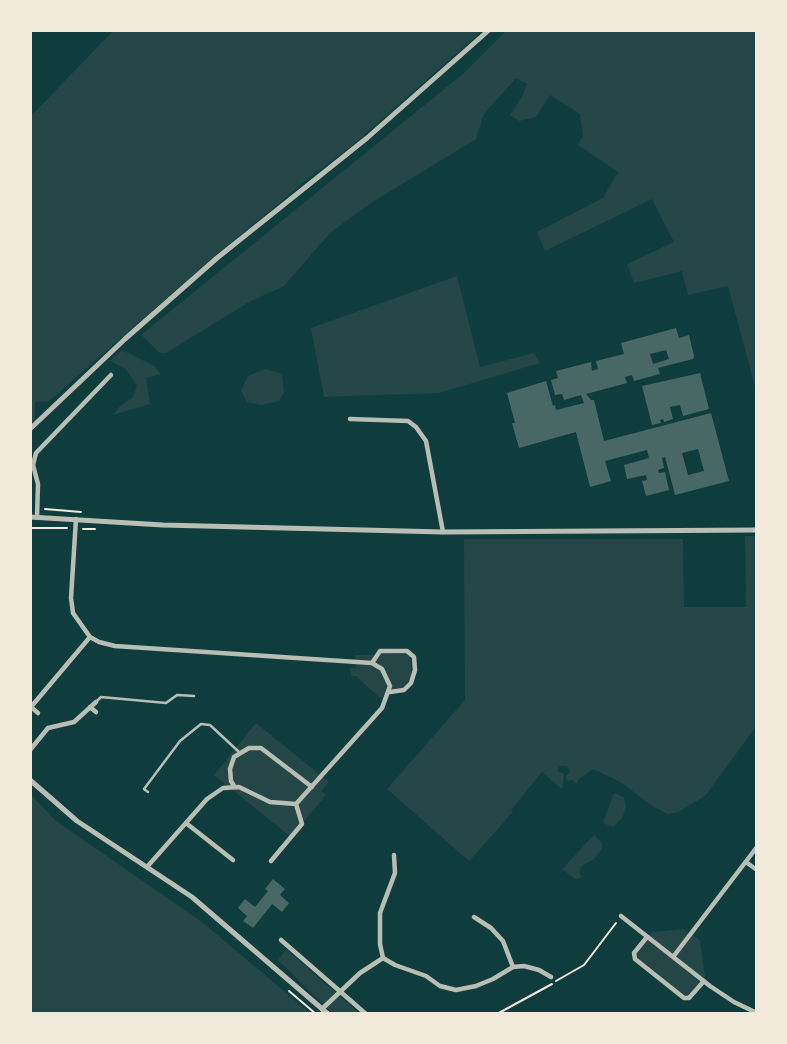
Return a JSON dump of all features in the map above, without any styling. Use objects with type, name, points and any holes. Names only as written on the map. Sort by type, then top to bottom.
[{"type":"street","points":[[30,429],[125,339],[217,258],[366,138],[489,30]]},
{"type":"street","points":[[37,517],[37,484],[33,465],[36,453],[111,375]]},
{"type":"street","points":[[350,419],[408,421],[416,427],[426,441],[443,532]]},
{"type":"street","points":[[30,517],[163,525],[443,532],[757,530]]},
{"type":"street","points":[[76,519],[71,598],[73,613],[90,637],[99,642],[115,646],[372,663],[383,669],[388,677],[390,692],[383,708],[296,804],[270,802],[250,790],[234,786],[223,788],[213,794],[147,867]]},
{"type":"street","points":[[38,713],[31,707],[90,637]]},
{"type":"street","points":[[372,663],[380,651],[407,651],[414,657],[415,670],[411,683],[404,690],[390,692]]},
{"type":"street","points":[[30,750],[48,728],[74,722],[96,702]]},
{"type":"street","points":[[90,707],[96,712]]},
{"type":"street","points":[[234,786],[230,769],[234,757],[249,748],[261,748],[312,788]]},
{"type":"street","points":[[30,780],[77,821],[192,897],[328,1014]]},
{"type":"street","points":[[271,861],[302,824],[296,804]]},
{"type":"street","points":[[186,823],[233,860]]},
{"type":"street","points":[[673,957],[757,847]]},
{"type":"street","points":[[394,855],[395,873],[380,914],[383,958],[426,976],[440,986],[456,990],[465,990],[493,979],[513,967],[524,966],[551,977]]},
{"type":"street","points":[[746,862],[757,870]]},
{"type":"street","points":[[621,916],[704,981],[734,1002],[757,1013]]},
{"type":"street","points":[[474,917],[491,928],[503,941],[513,967]]},
{"type":"street","points":[[647,937],[634,953],[635,959],[684,998],[689,998],[704,981]]},
{"type":"street","points":[[281,940],[366,1014]]},
{"type":"street","points":[[322,1009],[360,973],[383,958]]},
{"type":"lane","points":[[96,702],[101,697],[166,703],[177,695],[194,695]]},
{"type":"lane","points":[[148,792],[144,789],[180,741],[201,724],[210,725],[239,752]]},
{"type":"path","points":[[498,1014],[584,965],[616,923]]},
{"type":"path","points":[[288,990],[316,1014]]},
{"type":"shaded area","points":[[114,30],[483,30],[354,144],[215,256],[49,401],[35,402],[35,419],[30,423],[30,117]]},
{"type":"shaded area","points":[[507,30],[757,30],[757,394],[728,286],[688,295],[682,271],[634,283],[627,264],[674,242],[652,199],[545,251],[537,232],[603,198],[618,172],[578,145],[583,135],[580,114],[550,95],[536,117],[519,121],[510,115],[527,84],[516,78],[484,114],[476,139],[371,203],[331,232],[284,286],[249,302],[166,353],[160,353],[141,335],[464,73]]},
{"type":"shaded area","points":[[457,276],[480,367],[534,353],[540,363],[439,393],[324,397],[311,328]]},
{"type":"shaded area","points":[[122,350],[154,366],[161,374],[146,378],[150,404],[113,415],[133,397],[137,386],[126,369],[110,361]]},
{"type":"shaded area","points":[[266,369],[282,374],[284,393],[279,401],[261,405],[247,402],[241,391],[248,376]]},
{"type":"shaded area","points":[[745,536],[757,536],[757,725],[705,796],[678,812],[668,814],[652,806],[622,783],[593,769],[579,779],[577,784],[572,780],[567,781],[566,776],[570,772],[567,766],[560,766],[557,771],[564,774],[562,789],[542,772],[511,810],[513,812],[469,861],[387,789],[465,700],[464,539],[683,539],[684,607],[746,607]]},
{"type":"shaded area","points":[[355,655],[410,655],[412,676],[402,689],[380,698],[356,676],[351,676],[350,668],[356,668]]},
{"type":"shaded area","points":[[256,723],[329,782],[321,791],[326,795],[291,837],[214,775]]},
{"type":"shaded area","points":[[614,793],[624,797],[626,807],[622,818],[613,827],[603,823]]},
{"type":"shaded area","points":[[30,794],[56,821],[202,922],[311,1014],[30,1014]]},
{"type":"shaded area","points":[[594,835],[602,843],[602,849],[594,859],[582,866],[579,872],[582,877],[576,880],[562,869]]},
{"type":"shaded area","points":[[683,929],[700,940],[705,977],[690,998],[683,997],[635,958],[634,953],[652,932]]},
{"type":"shaded area","points":[[286,949],[360,1014],[333,1014],[278,960]]},
{"type":"building","points":[[676,328],[679,338],[689,335],[694,356],[693,359],[658,368],[660,374],[634,381],[632,375],[625,377],[627,383],[586,394],[594,400],[604,441],[711,413],[729,481],[675,495],[665,457],[662,458],[664,468],[658,470],[659,473],[665,472],[669,490],[646,496],[642,481],[647,480],[646,475],[627,479],[624,465],[649,458],[647,450],[605,461],[611,481],[590,487],[576,432],[519,448],[507,393],[546,381],[556,410],[584,403],[581,395],[564,400],[562,394],[555,395],[551,380],[558,378],[556,371],[591,362],[592,371],[598,369],[596,361],[624,354],[621,343]],"holes":[[[666,350],[669,359],[653,364],[650,354]],[[698,449],[704,471],[688,475],[682,453]]]},
{"type":"building","points":[[700,373],[709,409],[683,416],[680,405],[670,407],[673,419],[664,422],[663,419],[660,420],[661,423],[652,425],[642,386]]},
{"type":"building","points":[[273,879],[285,889],[280,895],[289,903],[282,912],[272,904],[253,928],[243,921],[247,916],[238,908],[245,899],[255,907],[268,891],[265,889]]}]
